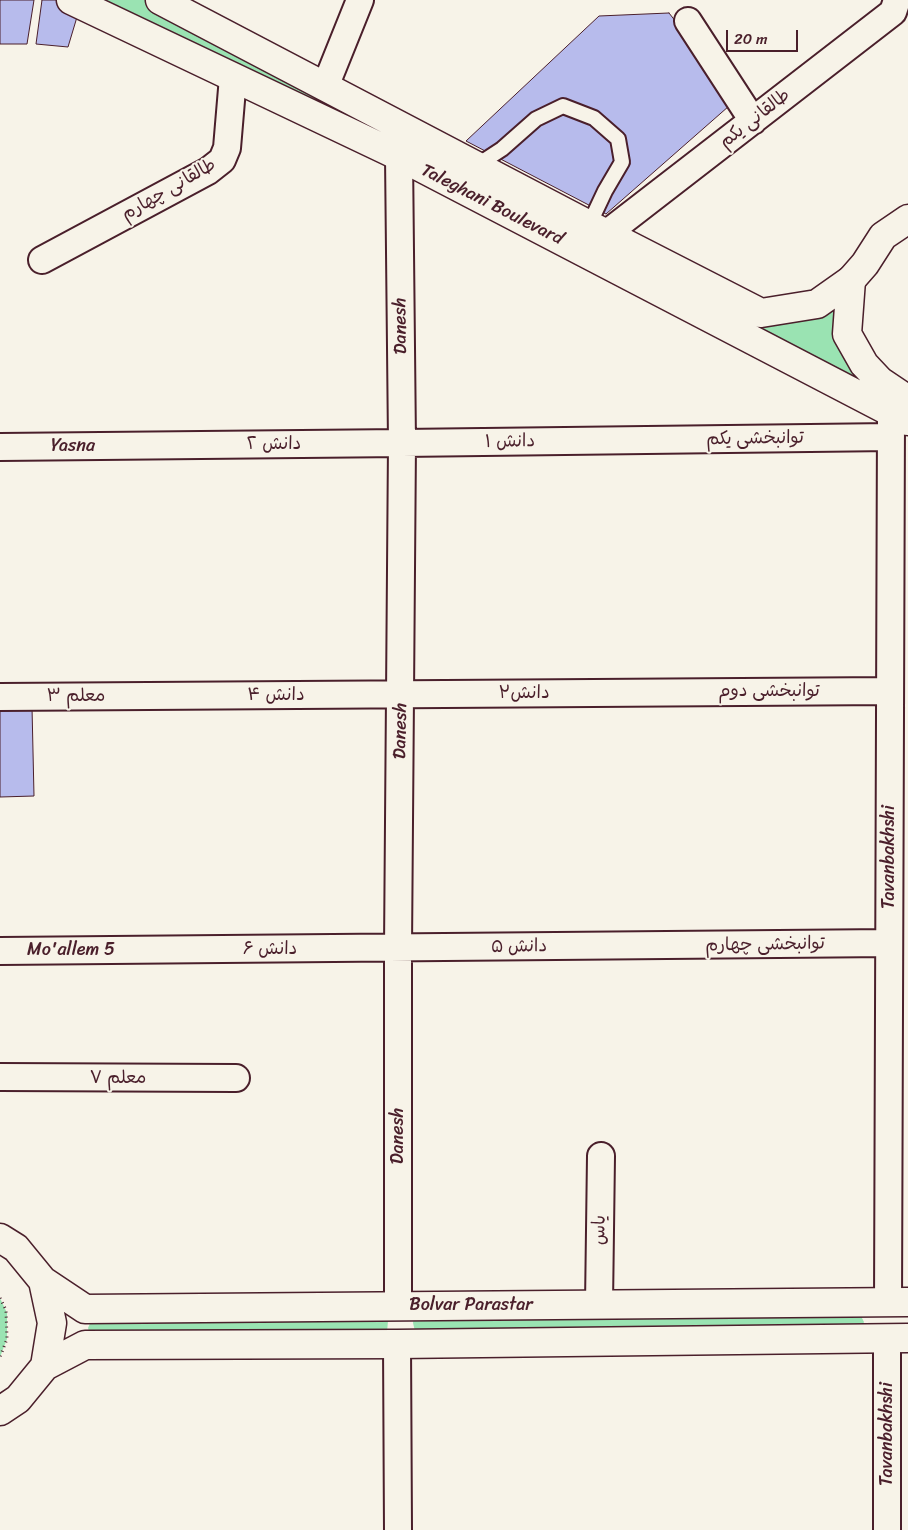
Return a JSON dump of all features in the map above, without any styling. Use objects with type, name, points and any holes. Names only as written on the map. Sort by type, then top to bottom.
[{"type":"main road","name":"Taleghani Boulevard","points":[[71,0],[399,156],[900,417]]},
{"type":"main road","name":"Taleghani Boulevard","points":[[160,0],[761,313],[816,304],[851,280]]},
{"type":"main road","points":[[900,417],[880,381],[864,364],[848,334],[851,280],[865,264],[883,236],[908,219]]},
{"type":"main road","points":[[0,1238],[16,1248],[43,1281],[52,1323],[44,1366]]},
{"type":"main road","name":"Bolvar Parastar","points":[[43,1281],[85,1309],[898,1302]]},
{"type":"main road","points":[[0,1411],[18,1399],[44,1366],[85,1345],[398,1344],[898,1338],[898,1302]]},
{"type":"main road","points":[[398,1306],[398,1344]]},
{"type":"street","points":[[325,87],[360,0]]},
{"type":"street","name":"طالقانی یکم","points":[[598,229],[752,121],[893,12],[897,0]]},
{"type":"street","points":[[688,21],[752,121]]},
{"type":"street","name":"طالقانی چهارم","points":[[42,260],[208,171],[222,160],[227,148],[234,77]]},
{"type":"street","name":"Danesh","points":[[398,1306],[398,948],[402,444],[399,156]]},
{"type":"street","name":"توانبخشی یکم","points":[[619,441],[900,417]]},
{"type":"street","name":"Tavanbakhshi","points":[[898,1302],[898,983],[889,944],[890,691],[900,417]]},
{"type":"street","name":"دانش ١","points":[[402,444],[619,441]]},
{"type":"street","name":"دانش ٢","points":[[145,445],[402,444]]},
{"type":"street","name":"Yasna","points":[[0,446],[145,445]]},
{"type":"street","name":"توانبخشی دوم","points":[[647,692],[890,691]]},
{"type":"street","name":"دانش٣","points":[[401,694],[647,692]]},
{"type":"street","name":"دانش ۴","points":[[152,695],[401,694]]},
{"type":"street","name":"معلم ۳","points":[[0,697],[152,695]]},
{"type":"street","name":"توانبخشی چهارم","points":[[640,946],[889,944]]},
{"type":"street","name":"دانش ۵","points":[[398,948],[640,946]]},
{"type":"street","name":"دانش ۶","points":[[141,950],[398,948]]},
{"type":"street","name":"Mo'allem 5","points":[[0,951],[141,950]]},
{"type":"street","name":"معلم ٧","points":[[0,1077],[236,1078]]},
{"type":"street","name":"یاس","points":[[599,1304],[601,1156]]},
{"type":"street","name":"Tavanbakhshi","points":[[886,1530],[898,1338]]},
{"type":"street","points":[[398,1344],[398,1530]]},
{"type":"lane","points":[[476,166],[502,149],[536,119],[563,106],[594,118],[618,139],[622,162],[605,191],[598,229]]},
{"type":"path","points":[[0,1298],[6,1310],[8,1340],[0,1357]]},
{"type":"path","points":[[0,1326],[7,1326]]},
{"type":"green space","points":[[79,0],[146,0],[759,320],[843,300],[841,331],[908,404]]},
{"type":"green space","points":[[0,1298],[7,1313],[7,1339],[0,1357]]},
{"type":"green space","points":[[859,1312],[864,1322],[860,1332],[416,1335],[413,1323],[414,1314]]},
{"type":"green space","points":[[384,1314],[388,1321],[387,1332],[90,1335],[88,1328],[92,1319]]},
{"type":"building","points":[[0,0],[34,0],[27,44],[0,44]]},
{"type":"building","points":[[42,0],[62,0],[80,7],[68,47],[36,44]]},
{"type":"building","points":[[669,13],[737,99],[606,214],[466,141],[599,16]]},
{"type":"building","points":[[0,707],[32,707],[34,796],[0,797]]}]
